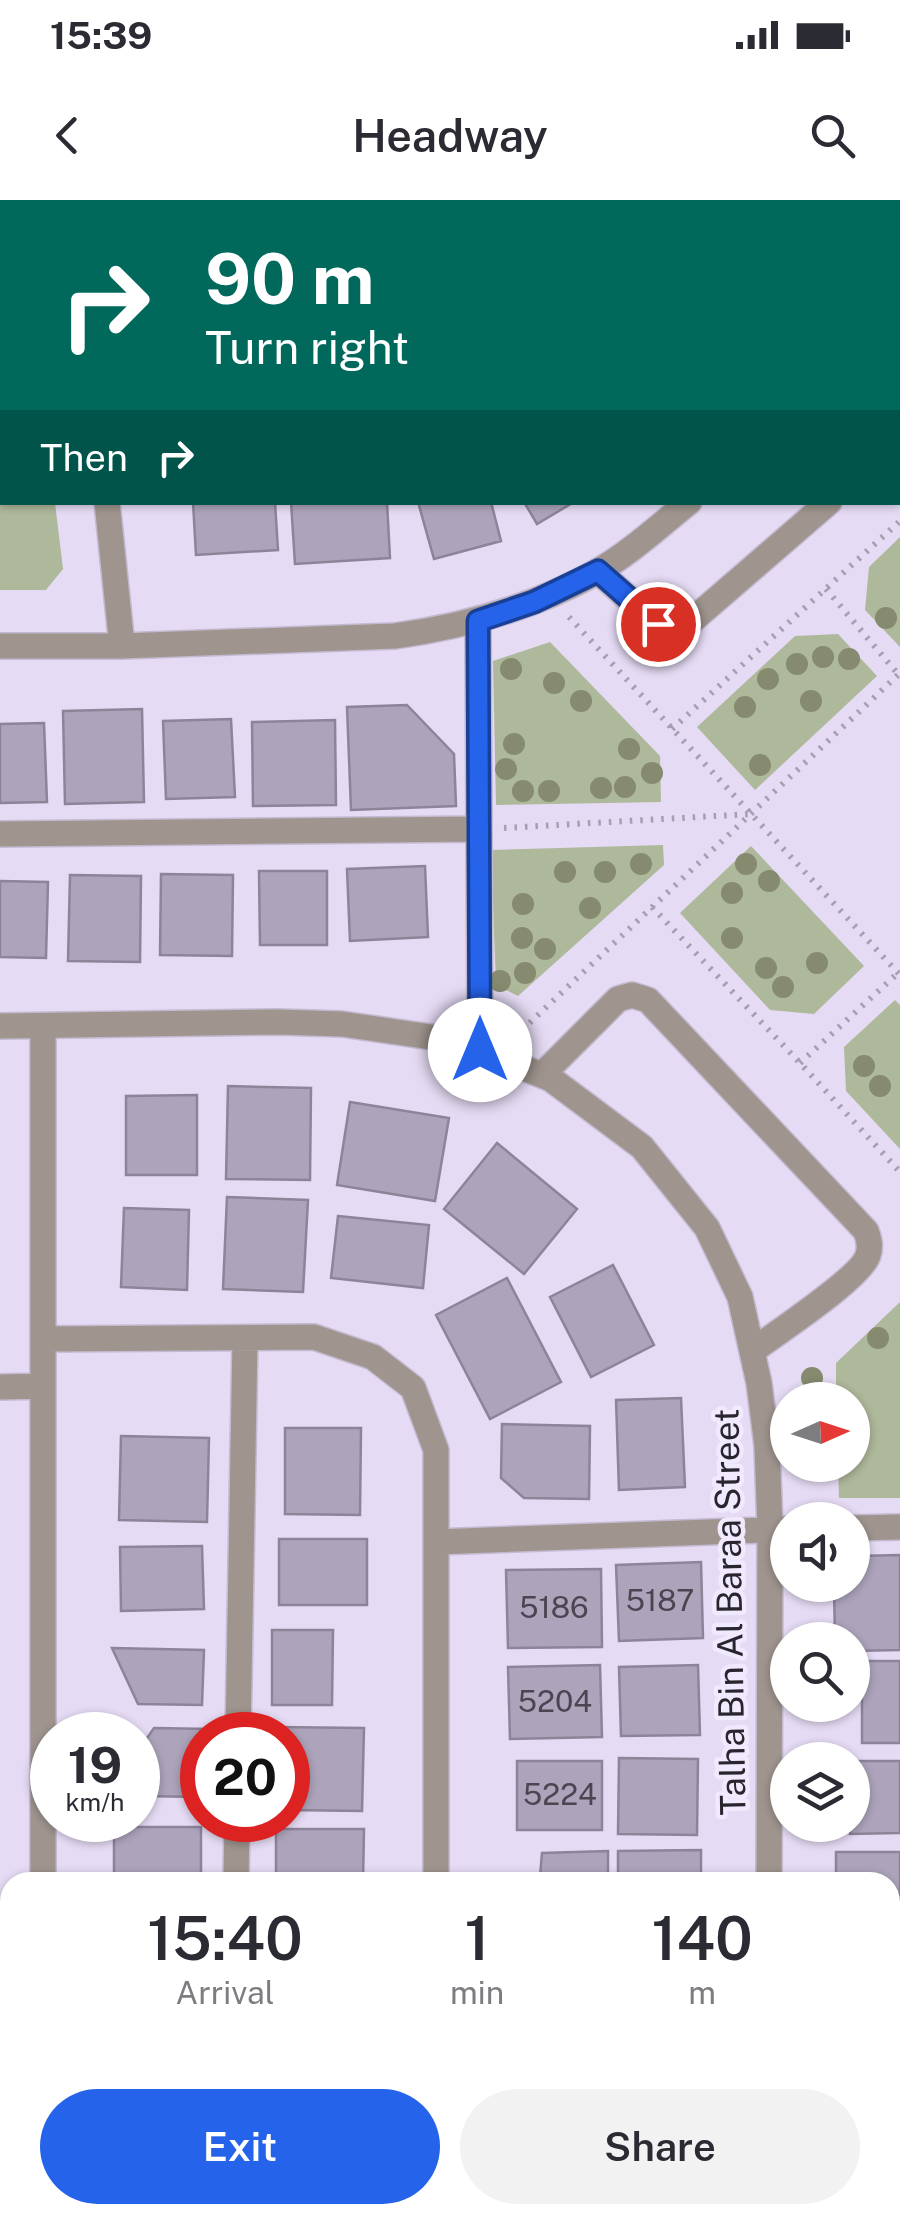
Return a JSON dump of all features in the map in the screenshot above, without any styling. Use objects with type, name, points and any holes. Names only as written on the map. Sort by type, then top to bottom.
[{"type":"street","points":[[107,505],[122,646]]},
{"type":"street","points":[[0,646],[122,646],[395,636],[478,621],[534,602],[598,571],[686,505]]},
{"type":"street","points":[[598,571],[658,624],[672,630],[688,624],[825,505]]},
{"type":"street","points":[[478,621],[480,1050]]},
{"type":"street","points":[[0,834],[478,829]]},
{"type":"street","points":[[542,1075],[618,999],[632,995],[648,1000],[866,1231],[869,1254],[857,1272],[752,1351]]},
{"type":"street","name":"Talha Bin Al Baraa Street","points":[[0,1026],[342,1024],[458,1041],[550,1079],[642,1148],[707,1228],[740,1297],[759,1383],[775,1502]]},
{"type":"street","points":[[43,1026],[44,1872]]},
{"type":"street","points":[[43,1339],[314,1337],[374,1357],[413,1388],[436,1450],[436,1872]]},
{"type":"street","points":[[238,1712],[245,1338]]},
{"type":"street","points":[[0,1387],[43,1386]]},
{"type":"street","points":[[870,1528],[900,1527]]},
{"type":"street","points":[[436,1542],[770,1529]]},
{"type":"street","name":"Talha Bin Al Baraa Street","points":[[769,1872],[777,1602]]},
{"type":"street","points":[[236,1872],[237,1842]]},
{"type":"path","points":[[672,729],[900,521]]},
{"type":"path","points":[[522,1030],[899,673],[826,589]]},
{"type":"path","points":[[568,616],[899,974],[800,1062]]},
{"type":"path","points":[[478,829],[751,814]]},
{"type":"path","points":[[652,907],[900,1172]]},
{"type":"green space","points":[[0,505],[55,505],[63,569],[46,590],[0,590]]},
{"type":"green space","points":[[900,537],[900,647],[865,610],[869,567]]},
{"type":"green space","points":[[838,634],[877,676],[755,790],[697,727],[795,636]]},
{"type":"green space","points":[[550,642],[660,756],[661,802],[496,805],[493,661]]},
{"type":"green space","points":[[663,845],[664,865],[518,996],[496,985],[491,850]]},
{"type":"green space","points":[[751,846],[864,966],[814,1014],[770,1010],[680,913]]},
{"type":"green space","points":[[895,1000],[900,1005],[900,1149],[846,1091],[844,1047]]},
{"type":"green space","points":[[900,1302],[900,1498],[839,1498],[839,1482],[870,1482],[870,1382],[836,1382],[836,1363]]},
{"type":"building","points":[[193,505],[275,505],[278,550],[196,555]]},
{"type":"building","points":[[291,505],[387,505],[390,558],[295,564]]},
{"type":"building","points":[[419,505],[492,505],[501,541],[434,559]]},
{"type":"building","points":[[526,505],[569,505],[537,524]]},
{"type":"building","points":[[407,705],[454,754],[456,806],[351,810],[347,707]]},
{"type":"building","points":[[142,709],[144,802],[65,804],[63,711]]},
{"type":"building","points":[[231,719],[235,797],[166,799],[163,721]]},
{"type":"building","points":[[335,720],[336,805],[253,806],[252,722]]},
{"type":"building","points":[[44,723],[47,802],[0,803],[0,724]]},
{"type":"building","points":[[425,866],[428,937],[350,941],[347,869]]},
{"type":"building","points":[[259,871],[327,871],[327,945],[260,945]]},
{"type":"building","points":[[161,874],[233,875],[232,956],[160,955]]},
{"type":"building","points":[[70,875],[141,876],[140,962],[68,961]]},
{"type":"building","points":[[0,881],[48,882],[46,958],[0,957]]},
{"type":"building","points":[[228,1086],[311,1088],[310,1180],[226,1179]]},
{"type":"building","points":[[197,1095],[197,1175],[126,1175],[126,1096]]},
{"type":"building","points":[[350,1102],[449,1118],[435,1201],[337,1185]]},
{"type":"building","points":[[497,1143],[577,1209],[524,1274],[444,1209]]},
{"type":"building","points":[[227,1197],[308,1200],[303,1292],[223,1289]]},
{"type":"building","points":[[124,1208],[189,1210],[187,1290],[121,1287]]},
{"type":"building","points":[[338,1216],[429,1225],[423,1288],[331,1278]]},
{"type":"building","points":[[613,1265],[654,1345],[591,1377],[550,1297]]},
{"type":"building","points":[[507,1278],[561,1382],[490,1419],[436,1315]]},
{"type":"building","points":[[681,1398],[685,1487],[619,1490],[616,1400]]},
{"type":"building","points":[[502,1424],[590,1426],[589,1499],[524,1498],[501,1478]]},
{"type":"building","points":[[285,1428],[361,1428],[360,1515],[285,1514]]},
{"type":"building","points":[[121,1436],[209,1438],[207,1522],[119,1520]]},
{"type":"building","points":[[279,1539],[367,1539],[367,1605],[279,1605]]},
{"type":"building","points":[[202,1546],[204,1609],[121,1611],[120,1547]]},
{"type":"building","points":[[900,1555],[900,1650],[870,1651],[870,1622],[835,1622],[834,1602],[870,1602],[870,1556]]},
{"type":"building","points":[[701,1562],[703,1638],[619,1641],[616,1565]]},
{"type":"building","points":[[601,1569],[602,1647],[508,1648],[506,1570]]},
{"type":"building","points":[[272,1630],[333,1630],[332,1705],[272,1705]]},
{"type":"building","points":[[112,1648],[204,1650],[202,1705],[138,1704]]},
{"type":"building","points":[[870,1661],[900,1661],[900,1743],[862,1742],[862,1722],[870,1722]]},
{"type":"building","points":[[600,1665],[602,1737],[510,1739],[508,1667]]},
{"type":"building","points":[[698,1665],[700,1735],[621,1736],[619,1667]]},
{"type":"building","points":[[310,1727],[364,1728],[362,1811],[310,1810]]},
{"type":"building","points":[[160,1728],[180,1728],[180,1797],[160,1796]]},
{"type":"building","points":[[619,1758],[698,1759],[697,1835],[618,1834]]},
{"type":"building","points":[[517,1761],[602,1761],[602,1830],[517,1830]]},
{"type":"building","points":[[870,1761],[900,1761],[900,1833],[870,1834]]},
{"type":"building","points":[[160,1827],[180,1827],[180,1842],[201,1842],[201,1872],[114,1872],[114,1842],[160,1842]]},
{"type":"building","points":[[310,1829],[364,1829],[363,1872],[276,1872],[276,1842],[310,1842]]},
{"type":"building","points":[[701,1850],[701,1872],[618,1872],[618,1851]]},
{"type":"building","points":[[608,1851],[608,1872],[540,1872],[542,1853]]},
{"type":"building","points":[[836,1852],[900,1852],[900,1872],[836,1872]]},
{"type":"route","points":[[480,1050],[478,621],[534,602],[598,571],[658,624]]}]
